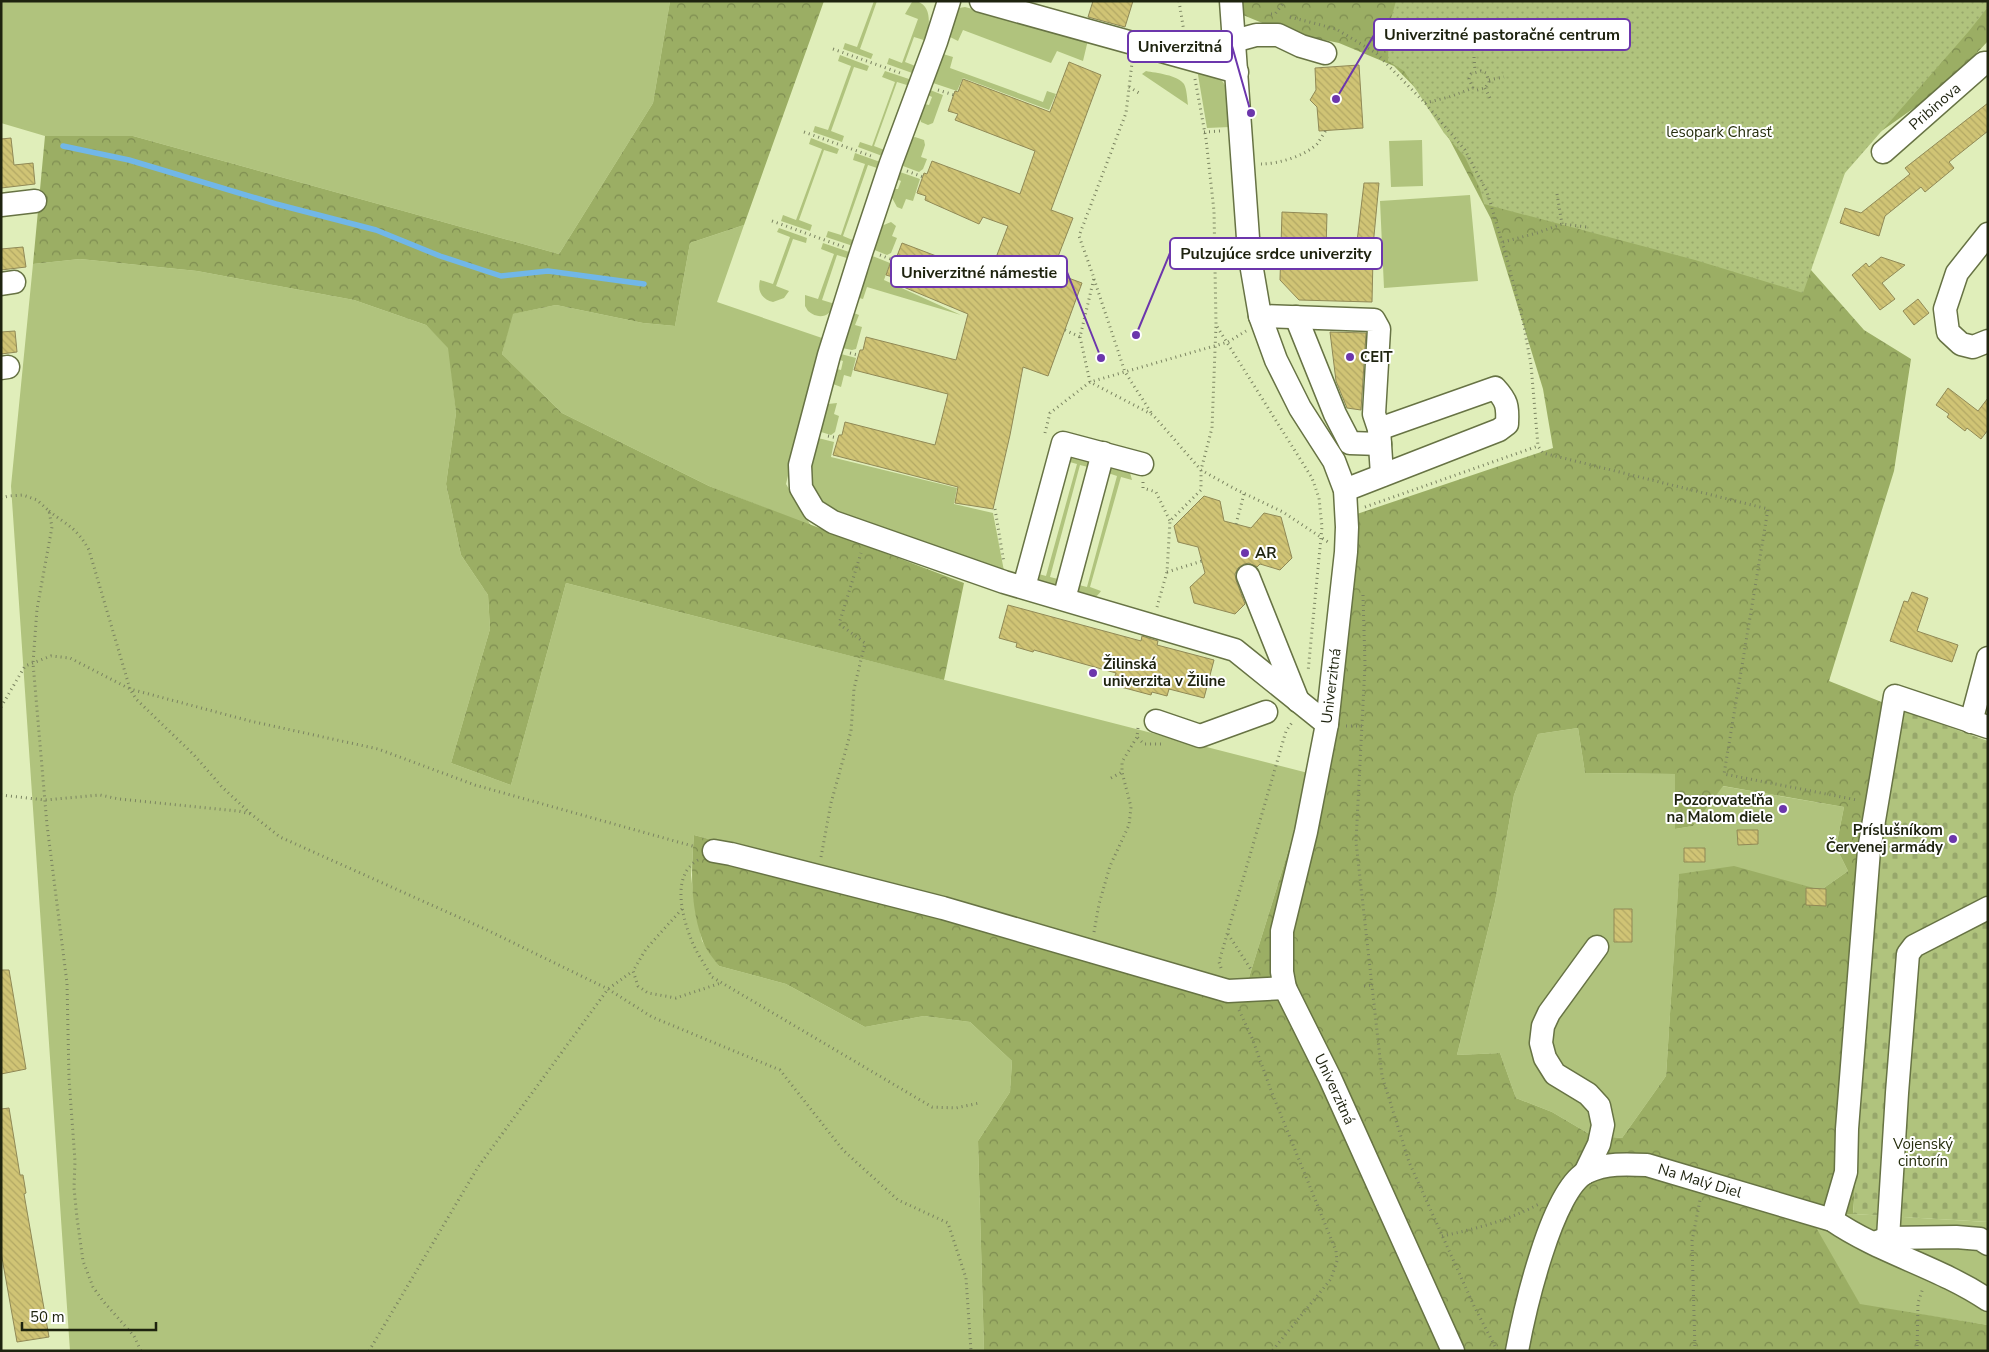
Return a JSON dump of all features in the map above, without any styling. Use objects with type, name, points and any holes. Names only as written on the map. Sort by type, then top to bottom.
[{"type":"street","points":[[981,1],[1237,72]]},
{"type":"street","name":"Univerzitná","points":[[1231,1],[1249,252],[1260,316],[1276,360],[1300,408],[1334,460],[1345,490],[1346,552],[1327,724],[1306,832],[1282,931],[1282,972],[1275,989],[1330,1078],[1453,1351]]},
{"type":"street","points":[[950,4],[891,163],[824,372],[800,464],[801,488],[814,510],[833,522],[1024,588],[1153,624],[1235,650],[1327,724]]},
{"type":"street","points":[[1234,41],[1256,35],[1278,35],[1300,46],[1325,53]]},
{"type":"street","name":"Pribinova","points":[[1883,152],[1984,64],[1988,64]]},
{"type":"street","points":[[1,205],[35,201]]},
{"type":"street","points":[[1988,234],[1957,273],[1945,309],[1948,332],[1961,344],[1973,346],[1988,341]]},
{"type":"street","points":[[1260,316],[1374,320],[1379,329],[1374,414],[1379,437],[1382,475]]},
{"type":"street","points":[[1296,317],[1335,414],[1350,443],[1379,437],[1495,388],[1504,398],[1508,411],[1507,424],[1499,430],[1345,490]]},
{"type":"street","points":[[1024,588],[1063,443],[1142,464]]},
{"type":"street","points":[[1064,600],[1103,453]]},
{"type":"street","points":[[1248,576],[1298,702]]},
{"type":"street","points":[[1832,1220],[1846,1172],[1847,1130],[1869,850],[1895,696],[1979,724],[1988,658]]},
{"type":"street","points":[[1156,721],[1200,736],[1266,712]]},
{"type":"street","points":[[714,851],[943,908],[1228,991],[1275,989]]},
{"type":"street","points":[[1985,1241],[1956,1237],[1880,1241],[1897,1093],[1908,954],[1914,946],[1988,908]]},
{"type":"street","points":[[1585,1173],[1599,1144],[1603,1125],[1599,1106],[1588,1094],[1555,1074],[1545,1058],[1541,1043],[1543,1026],[1549,1013],[1597,947]]},
{"type":"street","name":"Na Malý Diel","points":[[1517,1351],[1524,1314],[1548,1229],[1569,1190],[1585,1173],[1617,1163],[1647,1164],[1832,1220],[1854,1235],[1880,1241],[1930,1269],[1964,1284],[1988,1300]]},
{"type":"street","points":[[1964,1284],[1981,1284],[1988,1278]]},
{"type":"path","points":[[1170,521],[1201,490],[1201,470],[1212,428],[1216,325],[1214,211],[1206,139],[1191,59],[1191,48],[1186,40],[1179,1]]},
{"type":"path","points":[[1275,14],[1284,1]]},
{"type":"path","points":[[1267,14],[1275,14],[1336,28],[1376,53],[1425,103],[1464,150],[1487,192],[1503,242],[1523,321],[1531,365],[1538,446],[1543,454],[1768,509],[1724,774],[1877,804]]},
{"type":"path","points":[[1133,43],[1126,113],[1078,236],[1094,278],[1124,372],[1153,415],[1201,470],[1244,494],[1283,512],[1346,552]]},
{"type":"path","points":[[833,49],[921,80],[930,87],[954,95]]},
{"type":"path","points":[[1474,56],[1475,71]]},
{"type":"path","points":[[1425,103],[1473,88],[1477,90],[1485,88],[1489,80],[1486,73],[1475,71],[1471,74],[1469,79],[1473,88]]},
{"type":"path","points":[[1489,80],[1504,77]]},
{"type":"path","points":[[1130,87],[1140,93]]},
{"type":"path","points":[[1485,88],[1491,100]]},
{"type":"path","points":[[1243,163],[1267,164],[1288,159],[1307,151],[1318,143],[1326,130]]},
{"type":"path","points":[[804,132],[891,163],[923,177]]},
{"type":"path","points":[[1557,194],[1562,224]]},
{"type":"path","points":[[772,221],[861,252]]},
{"type":"path","points":[[1503,242],[1562,224],[1587,227]]},
{"type":"path","points":[[1094,278],[1080,337],[1090,382],[1153,415]]},
{"type":"path","points":[[1216,325],[1312,478],[1319,498],[1322,512],[1322,538],[1308,674]]},
{"type":"path","points":[[1065,330],[1080,337]]},
{"type":"path","points":[[1090,382],[1228,342]]},
{"type":"path","points":[[1346,515],[1538,446]]},
{"type":"path","points":[[1142,464],[1144,488],[1156,492],[1170,521],[1166,572],[1158,605]]},
{"type":"path","points":[[1236,524],[1244,494]]},
{"type":"path","points":[[1,498],[23,495],[37,500],[48,511],[67,522],[80,534],[89,550],[130,689],[136,699],[194,755],[222,787],[251,814],[280,837],[485,929],[608,989],[652,1016],[780,1070],[843,1150],[898,1200],[948,1223],[966,1278],[971,1351]]},
{"type":"path","points":[[995,509],[1006,572]]},
{"type":"path","points":[[48,511],[52,527],[37,609],[33,663],[45,800],[67,983],[69,1079],[75,1161],[74,1188],[83,1261],[93,1286],[102,1300],[134,1336],[141,1351]]},
{"type":"path","points":[[817,877],[831,803],[850,731],[854,690],[865,642],[839,624],[867,534]]},
{"type":"path","points":[[1166,572],[1202,561]]},
{"type":"path","points":[[1363,592],[1365,665],[1356,842],[1382,1076],[1408,1162],[1474,1306],[1498,1351]]},
{"type":"path","points":[[1,708],[25,666],[51,656],[70,658],[130,689],[250,721],[378,749],[475,785],[714,851]]},
{"type":"path","points":[[1272,1351],[1331,1279],[1336,1261],[1336,1251],[1272,1093],[1252,1038],[1234,998],[1228,991],[1219,962],[1286,730]]},
{"type":"path","points":[[1092,950],[1098,904],[1110,866],[1129,825],[1131,807],[1122,772],[1122,762],[1137,737]]},
{"type":"path","points":[[1111,778],[1122,772]]},
{"type":"path","points":[[1,795],[45,800],[100,795],[119,799],[238,811],[251,814]]},
{"type":"path","points":[[714,851],[692,863],[681,883],[682,909],[691,940],[712,977],[932,1107],[956,1108],[979,1103]]},
{"type":"path","points":[[369,1351],[478,1166],[608,989],[633,971],[646,949],[682,909]]},
{"type":"path","points":[[1228,934],[1275,989]]},
{"type":"path","points":[[633,971],[638,986],[648,993],[676,998],[722,983]]},
{"type":"path","points":[[1364,986],[1373,985]]},
{"type":"path","points":[[1695,1351],[1692,1242],[1703,1182]]},
{"type":"path","points":[[1442,1236],[1473,1230],[1523,1213],[1569,1190]]},
{"type":"path","points":[[1917,1351],[1918,1303],[1930,1269]]},
{"type":"green space","points":[[1,1],[670,1],[653,103],[559,254],[133,136],[45,136],[1,123]]},
{"type":"green space","points":[[670,1],[824,1],[744,225],[690,243],[675,326],[643,323],[556,305],[513,314],[502,354],[562,413],[709,486],[964,583],[944,680],[566,583],[511,785],[451,763],[490,629],[488,595],[461,555],[446,484],[456,413],[448,348],[426,325],[354,300],[197,271],[80,259],[33,264],[45,136],[133,136],[559,254],[653,103]]},
{"type":"green space","points":[[874,1],[877,1],[860,49],[873,54],[871,59],[843,49],[845,43],[857,47]]},
{"type":"green space","points":[[917,1],[926,8],[929,24],[927,41],[914,37],[905,62],[918,67],[915,74],[887,64],[889,58],[902,63],[918,19],[905,14],[912,2]]},
{"type":"green space","points":[[1242,1],[1988,1],[1988,41],[1948,84],[1866,142],[1825,196],[1811,270],[1864,330],[1911,359],[1894,471],[1829,681],[1904,711],[1879,863],[1853,1214],[1810,1217],[1860,1304],[1988,1325],[1988,1351],[984,1351],[978,1141],[1010,1092],[1012,1061],[970,1022],[924,1016],[865,1027],[786,984],[719,966],[705,946],[698,926],[693,900],[692,861],[694,835],[1247,984],[1312,774],[1351,516],[1553,448],[1543,389],[1491,219],[1431,104],[1394,66],[1339,43],[1282,31],[1243,15]],"holes":[[[1578,728],[1585,773],[1675,774],[1675,829],[1693,826],[1723,786],[1844,807],[1836,847],[1848,871],[1821,890],[1734,866],[1679,874],[1666,1076],[1622,1138],[1591,1135],[1552,1112],[1516,1098],[1500,1053],[1457,1055],[1495,902],[1514,795],[1538,734]]]},
{"type":"green space","name":"lesopark Chrasť","points":[[1396,1],[1988,1],[1988,7],[1845,173],[1803,293],[1695,260],[1484,204],[1480,189],[1465,157],[1444,133],[1404,71],[1388,61],[1389,26]]},
{"type":"green space","points":[[965,7],[1088,40],[1083,61],[1057,51],[1051,63],[963,30],[958,41],[950,37],[959,8]]},
{"type":"green space","points":[[943,54],[953,57],[950,68],[1043,102],[1047,91],[1056,94],[1049,110],[963,78],[957,91],[933,83]]},
{"type":"green space","points":[[840,55],[869,66],[867,71],[854,67],[831,131],[844,136],[842,142],[813,132],[815,126],[828,130],[851,66],[838,61]]},
{"type":"green space","points":[[1197,69],[1214,75],[1223,82],[1228,94],[1230,127],[1207,128]]},
{"type":"green space","points":[[885,71],[912,80],[910,86],[897,82],[874,146],[887,151],[885,157],[858,147],[860,142],[872,146],[895,82],[882,77]]},
{"type":"green space","points":[[1146,71],[1177,78],[1181,81],[1186,89],[1188,105],[1142,74]]},
{"type":"green space","points":[[930,90],[943,95],[933,123],[928,125],[921,122],[920,118],[925,104],[929,105],[932,97],[928,95]]},
{"type":"green space","points":[[811,138],[839,149],[837,154],[824,150],[799,220],[812,225],[810,231],[781,221],[783,215],[796,220],[822,149],[809,144]]},
{"type":"green space","points":[[912,138],[924,140],[925,145],[921,157],[927,159],[923,169],[919,172],[903,166]]},
{"type":"green space","points":[[1422,140],[1423,186],[1391,187],[1389,141]]},
{"type":"green space","points":[[855,153],[883,163],[880,169],[868,165],[843,236],[855,241],[853,246],[826,237],[828,231],[841,235],[865,164],[853,160]]},
{"type":"green space","points":[[900,172],[920,179],[913,201],[906,199],[902,209],[897,207],[891,196],[894,189],[898,189],[901,181],[897,179]]},
{"type":"green space","points":[[1470,195],[1478,281],[1384,288],[1380,201]]},
{"type":"green space","points":[[891,222],[896,226],[892,236],[897,238],[891,253],[887,255],[872,249],[879,227]]},
{"type":"green space","points":[[744,225],[717,302],[822,338],[786,484],[811,526],[709,486],[562,413],[502,354],[512,314],[556,305],[643,323],[675,326],[690,243]]},
{"type":"green space","points":[[779,228],[807,238],[806,243],[793,239],[776,286],[789,291],[784,298],[773,302],[761,294],[759,284],[760,280],[773,284],[790,237],[777,232]]},
{"type":"green space","points":[[823,243],[852,253],[850,259],[837,255],[822,300],[835,304],[830,312],[824,316],[816,316],[808,311],[805,306],[805,295],[818,299],[834,254],[821,249]]},
{"type":"green space","points":[[870,255],[890,263],[884,280],[961,315],[867,287],[863,299],[859,298],[857,291],[864,270],[868,272],[871,263],[868,261]]},
{"type":"green space","points":[[80,259],[197,271],[354,300],[426,325],[449,348],[456,413],[446,484],[461,555],[488,595],[490,629],[451,763],[511,785],[566,583],[1312,774],[1247,984],[694,835],[691,875],[694,901],[702,941],[719,966],[786,984],[865,1027],[924,1016],[970,1022],[1012,1061],[1010,1092],[978,1141],[984,1351],[70,1351],[11,486],[33,264]]},
{"type":"green space","points":[[854,313],[859,315],[855,325],[862,327],[856,349],[852,350],[842,348],[851,315]]},
{"type":"green space","points":[[841,354],[856,358],[851,377],[844,375],[841,387],[833,384],[837,369],[841,370],[843,361],[840,360]]},
{"type":"green space","points":[[837,403],[834,414],[839,416],[835,432],[831,435],[821,432],[828,404]]},
{"type":"green space","points":[[818,438],[834,442],[831,457],[957,488],[954,504],[993,513],[1004,571],[841,517],[815,497],[807,473]]},
{"type":"green space","points":[[1073,454],[1091,461],[1092,468],[1080,465],[1050,577],[1062,580],[1058,586],[1051,588],[1038,583],[1035,573],[1046,576],[1077,464],[1066,461]]},
{"type":"green space","points":[[1115,465],[1129,469],[1132,480],[1121,477],[1090,587],[1101,591],[1094,598],[1086,598],[1079,593],[1075,584],[1087,587],[1117,476],[1105,472],[1108,467]]},
{"type":"green space","name":"Vojenský cintorín","points":[[1904,711],[1988,741],[1988,1222],[1853,1214],[1879,863]]},
{"type":"green space","points":[[1578,728],[1585,773],[1675,774],[1675,829],[1693,826],[1722,786],[1844,807],[1836,847],[1848,871],[1821,890],[1793,884],[1679,875],[1666,1076],[1622,1138],[1591,1135],[1552,1112],[1516,1098],[1500,1053],[1457,1055],[1495,902],[1514,795],[1538,734]]},
{"type":"green space","points":[[1853,1214],[1988,1222],[1988,1325],[1860,1305],[1809,1217]]},
{"type":"building","points":[[1093,1],[1133,1],[1125,27],[1088,17]]},
{"type":"building","points":[[1069,62],[1101,75],[1051,210],[1073,218],[1052,272],[1082,283],[1048,376],[1023,367],[993,509],[955,503],[958,487],[833,455],[839,435],[842,435],[845,422],[935,445],[948,394],[854,370],[860,350],[863,350],[866,337],[956,360],[968,314],[894,283],[896,278],[886,275],[891,261],[894,256],[897,256],[902,243],[989,276],[1008,226],[983,217],[979,224],[925,200],[926,196],[917,193],[924,173],[927,174],[932,161],[1020,194],[1035,151],[955,120],[958,114],[948,111],[955,91],[958,92],[963,79],[1050,112]]},
{"type":"building","points":[[1359,65],[1363,128],[1319,131],[1317,107],[1310,100],[1316,90],[1315,68]]},
{"type":"building","points":[[1988,103],[1988,131],[1949,162],[1954,168],[1925,192],[1921,187],[1885,216],[1879,236],[1840,223],[1845,208],[1861,213],[1910,174],[1905,168]]},
{"type":"building","points":[[11,138],[14,165],[33,163],[35,184],[1,188],[1,139]]},
{"type":"building","points":[[1364,183],[1379,183],[1372,257],[1372,302],[1299,300],[1280,280],[1282,212],[1327,214],[1326,249],[1356,250]]},
{"type":"building","points":[[23,247],[26,267],[1,270],[1,249]]},
{"type":"building","points":[[1881,257],[1905,265],[1882,283],[1895,299],[1880,310],[1852,275],[1866,263],[1869,267]]},
{"type":"building","points":[[1918,299],[1929,313],[1914,325],[1903,311]]},
{"type":"building","points":[[15,331],[17,352],[1,354],[1,332]]},
{"type":"building","name":"CEIT","points":[[1330,332],[1366,333],[1361,410],[1347,408],[1336,381]]},
{"type":"building","points":[[1948,388],[1978,411],[1988,398],[1988,430],[1981,439],[1967,428],[1965,431],[1947,417],[1949,414],[1936,405]]},
{"type":"building","name":"AR","points":[[1204,496],[1220,501],[1224,521],[1251,528],[1264,513],[1281,517],[1292,558],[1280,570],[1260,564],[1257,567],[1249,563],[1238,568],[1235,574],[1236,580],[1245,604],[1235,614],[1194,603],[1190,587],[1205,573],[1198,547],[1178,542],[1174,526]]},
{"type":"building","points":[[1912,592],[1928,598],[1917,631],[1958,645],[1952,662],[1890,641],[1904,601],[1908,602]]},
{"type":"building","points":[[1008,605],[1141,641],[1142,636],[1158,641],[1157,645],[1214,660],[1204,698],[1169,689],[1167,696],[1152,692],[1151,695],[1121,687],[1123,683],[1113,681],[1116,673],[1034,650],[1033,652],[1016,647],[1017,643],[999,638]]},
{"type":"building","points":[[1737,830],[1758,830],[1758,844],[1738,845]]},
{"type":"building","points":[[1684,848],[1705,848],[1705,862],[1684,862]]},
{"type":"building","points":[[1806,888],[1826,889],[1826,906],[1806,905]]},
{"type":"building","points":[[1614,909],[1632,909],[1632,942],[1614,942]]},
{"type":"building","points":[[1,970],[9,970],[26,1069],[1,1074]]},
{"type":"building","points":[[9,1108],[20,1175],[23,1175],[26,1193],[24,1194],[49,1337],[17,1342],[1,1252],[1,1109]]},
{"type":"waterway","points":[[63,146],[129,160],[276,204],[376,230],[440,256],[501,276],[548,271],[644,284]]},
{"type":"place","name":"Univerzitné pastoračné centrum","points":[[1336,99]]},
{"type":"place","name":"Univerzitná","points":[[1251,113]]},
{"type":"place","name":"Pulzujúce srdce univerzity","points":[[1136,335]]},
{"type":"place","name":"CEIT","points":[[1350,357]]},
{"type":"place","name":"Univerzitné námestie","points":[[1101,358]]},
{"type":"place","name":"AR","points":[[1245,553]]},
{"type":"place","name":"Žilinská univerzita v Žiline","points":[[1093,673]]},
{"type":"place","name":"Pozorovateľňa na Malom diele","points":[[1783,809]]},
{"type":"place","name":"Príslušníkom Červenej armády","points":[[1953,839]]}]
